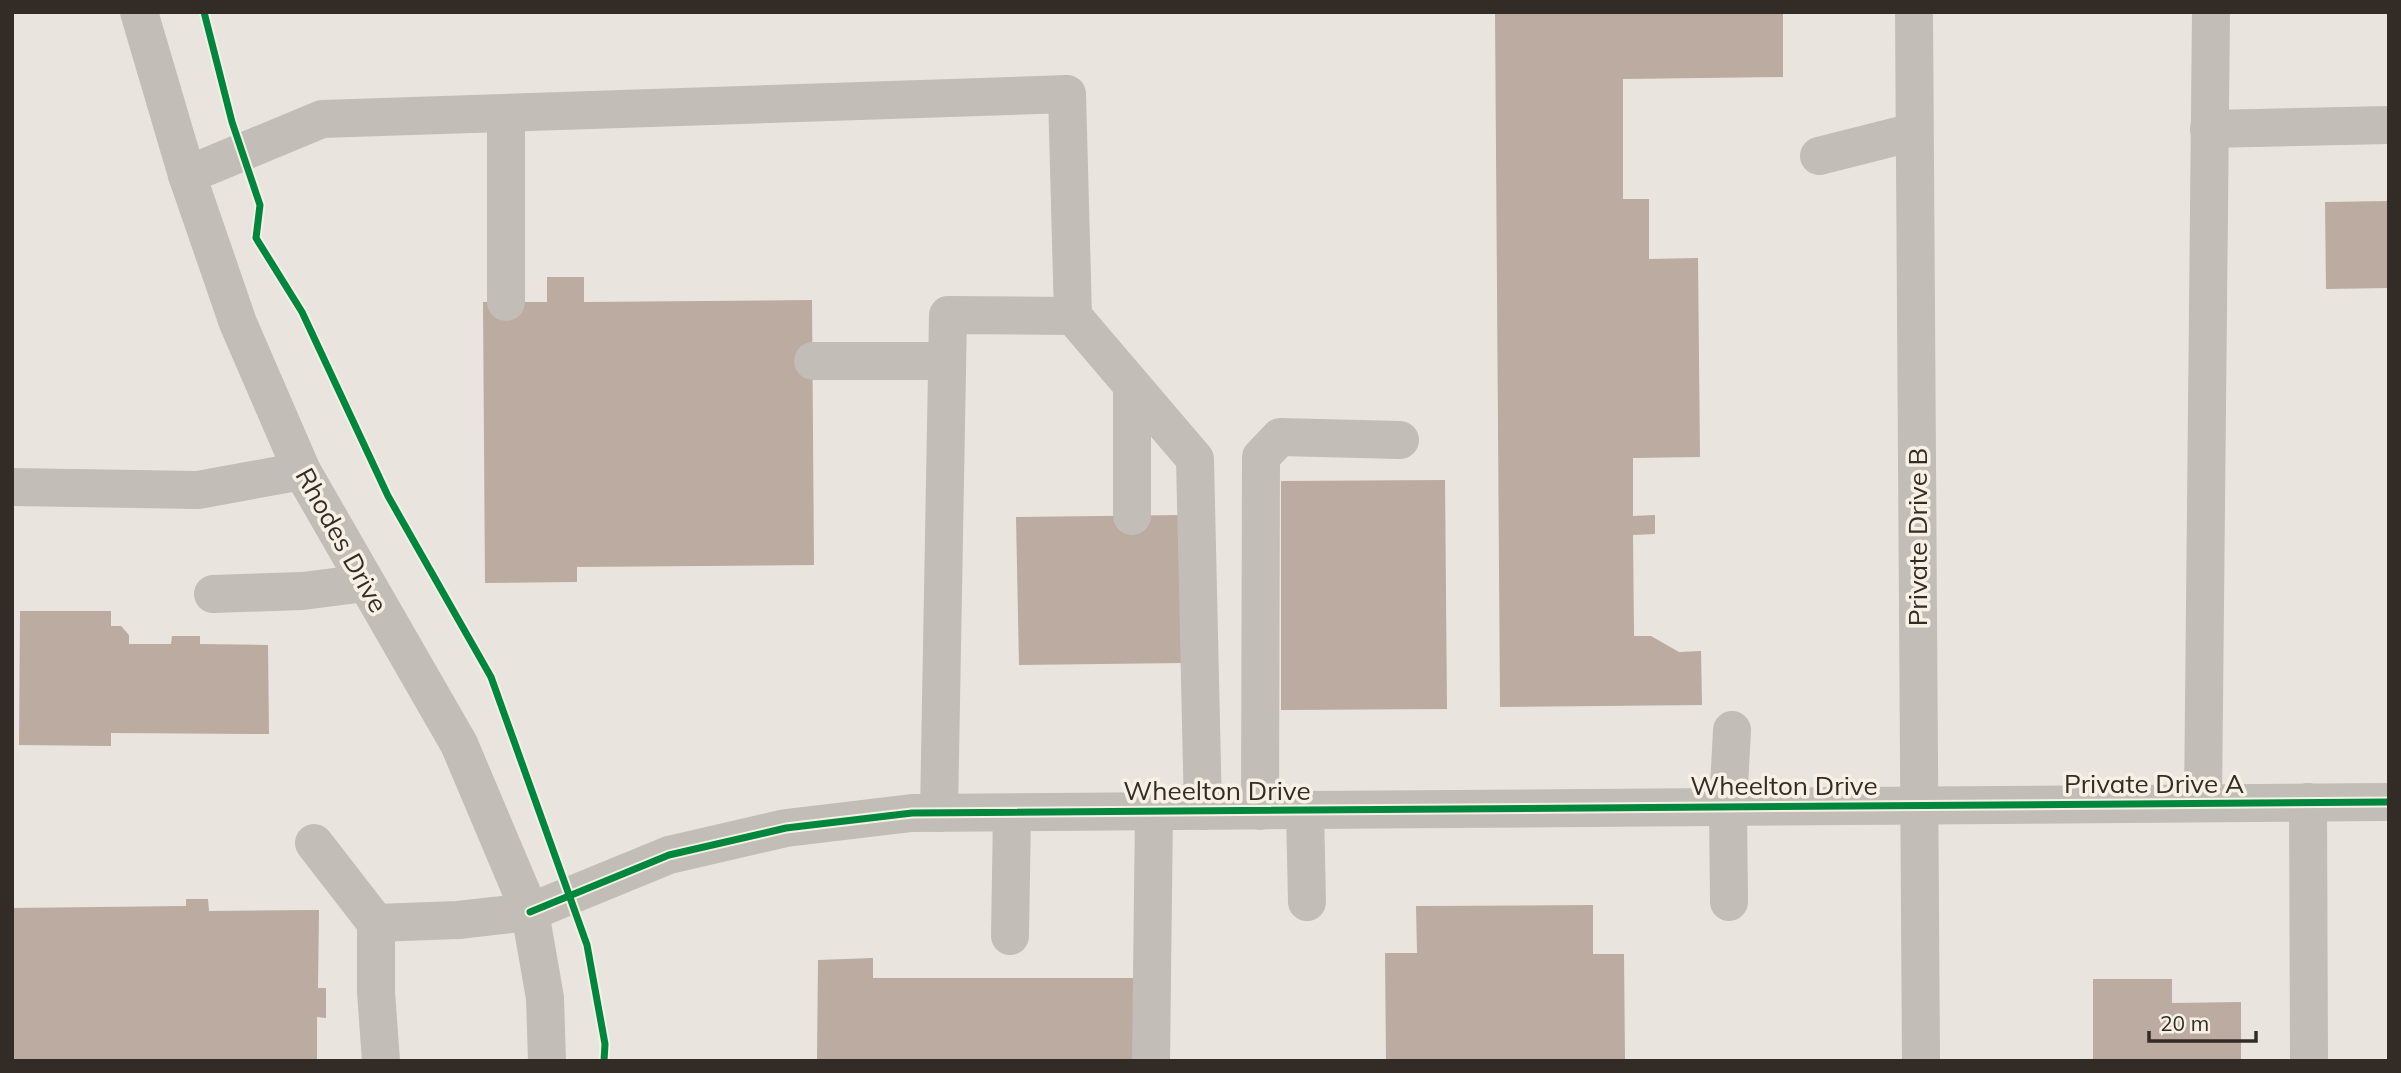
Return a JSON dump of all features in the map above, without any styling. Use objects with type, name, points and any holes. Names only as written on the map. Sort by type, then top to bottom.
[{"type":"street","name":"Rhodes Drive","points":[[139,12],[187,175],[238,323],[302,471],[459,744],[530,912],[545,998],[547,1061]]},
{"type":"street","name":"Private Drive B","points":[[1914,12],[1921,1061]]},
{"type":"street","points":[[2203,803],[2211,12]]},
{"type":"street","points":[[187,175],[322,119],[1067,94],[1073,316],[1195,459],[1203,811]]},
{"type":"street","points":[[506,113],[506,302]]},
{"type":"street","points":[[2209,129],[2389,125]]},
{"type":"street","points":[[1819,156],[1914,132]]},
{"type":"street","points":[[939,813],[948,315],[1073,316]]},
{"type":"street","points":[[813,361],[947,361]]},
{"type":"street","points":[[1132,386],[1132,516]]},
{"type":"street","points":[[1260,811],[1261,457],[1280,437],[1400,440]]},
{"type":"street","points":[[12,487],[198,490],[302,471]]},
{"type":"street","points":[[213,594],[303,591],[365,583]]},
{"type":"street","points":[[1728,902],[1728,806],[1732,730]]},
{"type":"street","points":[[2308,802],[2309,1061]]},
{"type":"street","name":"Private Drive A","points":[[1919,806],[2389,802]]},
{"type":"street","name":"Wheelton Drive","points":[[376,923],[458,920],[530,912],[669,855],[786,828],[912,813],[1919,806]]},
{"type":"street","points":[[1305,810],[1307,902]]},
{"type":"street","points":[[1152,1061],[1154,811]]},
{"type":"street","points":[[1010,936],[1012,813]]},
{"type":"street","points":[[314,844],[376,923],[376,992],[381,1061]]},
{"type":"building","points":[[1495,12],[1783,12],[1783,77],[1623,79],[1623,199],[1649,199],[1649,259],[1698,258],[1700,457],[1633,458],[1633,516],[1655,515],[1655,534],[1633,535],[1634,636],[1651,636],[1679,652],[1701,651],[1702,705],[1500,707]]},
{"type":"building","points":[[2389,201],[2389,288],[2326,289],[2325,202]]},
{"type":"building","points":[[547,277],[584,277],[584,302],[812,300],[814,565],[577,567],[577,582],[485,583],[483,302],[547,302]]},
{"type":"building","points":[[1445,480],[1447,709],[1281,710],[1281,481]]},
{"type":"building","points":[[1182,515],[1184,663],[1019,665],[1016,517]]},
{"type":"building","points":[[20,611],[111,611],[111,626],[121,626],[129,635],[129,644],[171,644],[172,636],[200,636],[200,644],[268,645],[269,734],[111,733],[111,746],[19,745]]},
{"type":"building","points":[[186,899],[208,899],[209,911],[319,910],[318,988],[326,988],[326,1018],[317,1017],[317,1061],[12,1061],[12,908],[186,906]]},
{"type":"building","points":[[1593,905],[1593,954],[1624,954],[1625,1061],[1386,1061],[1385,953],[1417,953],[1416,906]]},
{"type":"building","points":[[873,958],[873,978],[1133,978],[1133,1061],[817,1061],[818,960]]},
{"type":"building","points":[[2093,979],[2172,979],[2172,1003],[2241,1002],[2241,1061],[2093,1061]]},
{"type":"cycle path","points":[[204,12],[232,122],[260,205],[256,238],[302,312],[388,496],[491,677],[587,945],[605,1044],[604,1061]]},
{"type":"cycle path","points":[[530,912],[669,855],[786,828],[912,813],[2389,802]]}]
